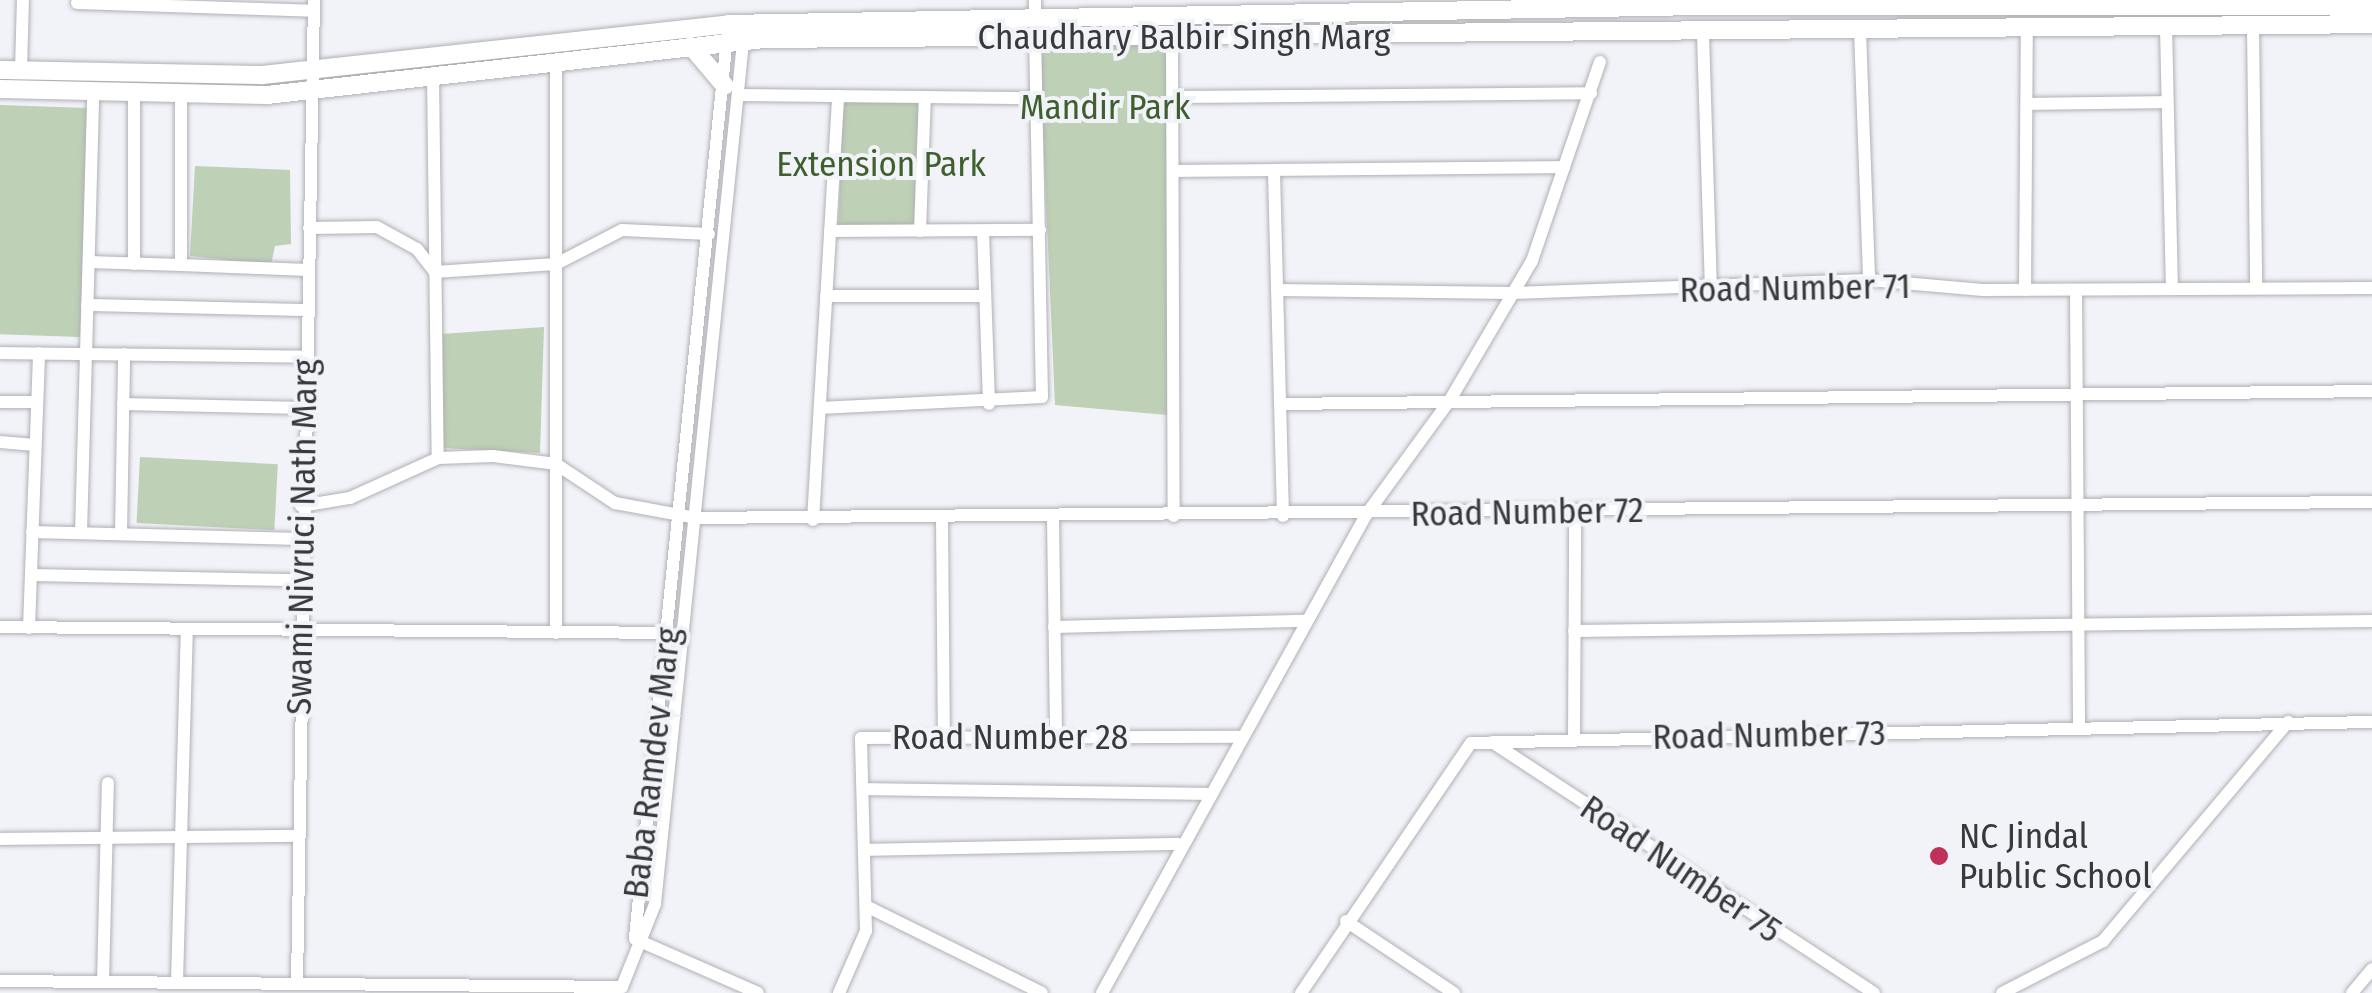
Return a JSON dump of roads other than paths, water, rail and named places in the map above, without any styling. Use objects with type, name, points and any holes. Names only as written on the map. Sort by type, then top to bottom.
[{"type":"street","points":[[21,70],[23,0]]},
{"type":"street","points":[[78,3],[314,6]]},
{"type":"street","name":"Swami Nivruci Nath Marg","points":[[297,984],[298,632],[314,6]]},
{"type":"street","name":"Chaudhary Balbir Singh Marg","points":[[0,70],[313,69],[736,32],[1411,7],[2372,6]]},
{"type":"street","points":[[820,408],[1032,403],[1045,391],[1035,18]]},
{"type":"street","name":"Chaudhary Balbir Singh Marg","points":[[1035,18],[1172,38],[2372,24]]},
{"type":"street","points":[[2253,26],[2256,288]]},
{"type":"street","points":[[2166,27],[2172,289]]},
{"type":"street","points":[[2025,290],[2027,29]]},
{"type":"street","points":[[1860,31],[1869,280]]},
{"type":"street","name":"Chaudhary Balbir Singh Marg","points":[[0,89],[181,93],[314,90],[691,46],[736,32]]},
{"type":"street","name":"Baba Ramdev Marg","points":[[635,939],[655,904],[736,32]]},
{"type":"street","points":[[1703,34],[1711,290]]},
{"type":"street","points":[[1172,38],[1174,516]]},
{"type":"street","points":[[691,46],[732,91],[1036,98]]},
{"type":"street","points":[[556,61],[556,633]]},
{"type":"street","points":[[1102,993],[1178,844],[1366,514],[1450,400],[1513,293],[1564,167],[1600,62]]},
{"type":"street","points":[[433,76],[438,458]]},
{"type":"street","points":[[81,533],[93,90]]},
{"type":"street","name":"Baba Ramdev Marg","points":[[635,939],[668,633],[689,517],[709,234],[732,91]]},
{"type":"street","points":[[134,92],[134,264]]},
{"type":"street","points":[[181,93],[181,265]]},
{"type":"street","points":[[1173,97],[1591,93]]},
{"type":"street","points":[[813,520],[838,96]]},
{"type":"street","points":[[920,231],[925,97]]},
{"type":"street","points":[[2027,104],[2167,102]]},
{"type":"street","points":[[1172,171],[1564,167]]},
{"type":"street","points":[[1274,170],[1284,516]]},
{"type":"street","points":[[310,228],[376,227],[436,272],[556,264],[622,230],[709,234]]},
{"type":"street","points":[[983,230],[989,404]]},
{"type":"street","points":[[830,231],[1040,230]]},
{"type":"street","points":[[89,262],[308,270]]},
{"type":"street","name":"Road Number 71","points":[[1278,290],[1711,290],[1869,280],[2025,290],[2372,288]]},
{"type":"street","points":[[2076,290],[2079,728]]},
{"type":"street","points":[[826,296],[985,296]]},
{"type":"street","points":[[87,304],[307,310]]},
{"type":"street","points":[[0,353],[306,356]]},
{"type":"street","points":[[29,628],[39,353]]},
{"type":"street","points":[[121,534],[124,354]]},
{"type":"street","points":[[1280,404],[2372,391]]},
{"type":"street","points":[[0,402],[36,402]]},
{"type":"street","points":[[123,404],[304,408]]},
{"type":"street","points":[[0,442],[34,446]]},
{"type":"street","points":[[301,506],[350,498],[438,458],[556,464]]},
{"type":"street","name":"Road Number 72","points":[[556,464],[614,503],[689,517],[813,520],[2077,510],[2372,502]]},
{"type":"street","points":[[1574,740],[1575,512]]},
{"type":"street","points":[[1053,517],[1056,737]]},
{"type":"street","points":[[942,518],[944,737]]},
{"type":"street","points":[[32,532],[300,538]]},
{"type":"street","points":[[31,575],[299,580]]},
{"type":"street","points":[[1574,630],[2372,621]]},
{"type":"street","points":[[1054,627],[1305,622]]},
{"type":"street","points":[[0,627],[668,633]]},
{"type":"street","points":[[177,982],[187,630]]},
{"type":"street","points":[[2002,993],[2104,941],[2288,722]]},
{"type":"street","name":"Road Number 73","points":[[1300,993],[1459,750],[1492,742],[2372,722]]},
{"type":"street","name":"Road Number 28","points":[[839,993],[866,931],[862,738],[1239,736]]},
{"type":"street","name":"Road Number 75","points":[[1492,742],[1874,993]]},
{"type":"street","points":[[104,982],[108,783]]},
{"type":"street","points":[[862,788],[1206,794]]},
{"type":"street","points":[[0,838],[298,836]]},
{"type":"street","points":[[864,850],[1178,844]]},
{"type":"street","points":[[866,906],[1042,993]]},
{"type":"street","points":[[1346,922],[1454,993]]},
{"type":"street","points":[[0,981],[622,987],[635,939],[758,993]]},
{"type":"street","points":[[2352,993],[2372,969]]},
{"type":"place","name":"NC Jindal Public School","points":[[1939,856]]},
{"type":"park label","name":"Mandir Park","points":[[1105,107]]},
{"type":"park label","name":"Extension Park","points":[[881,164]]}]
